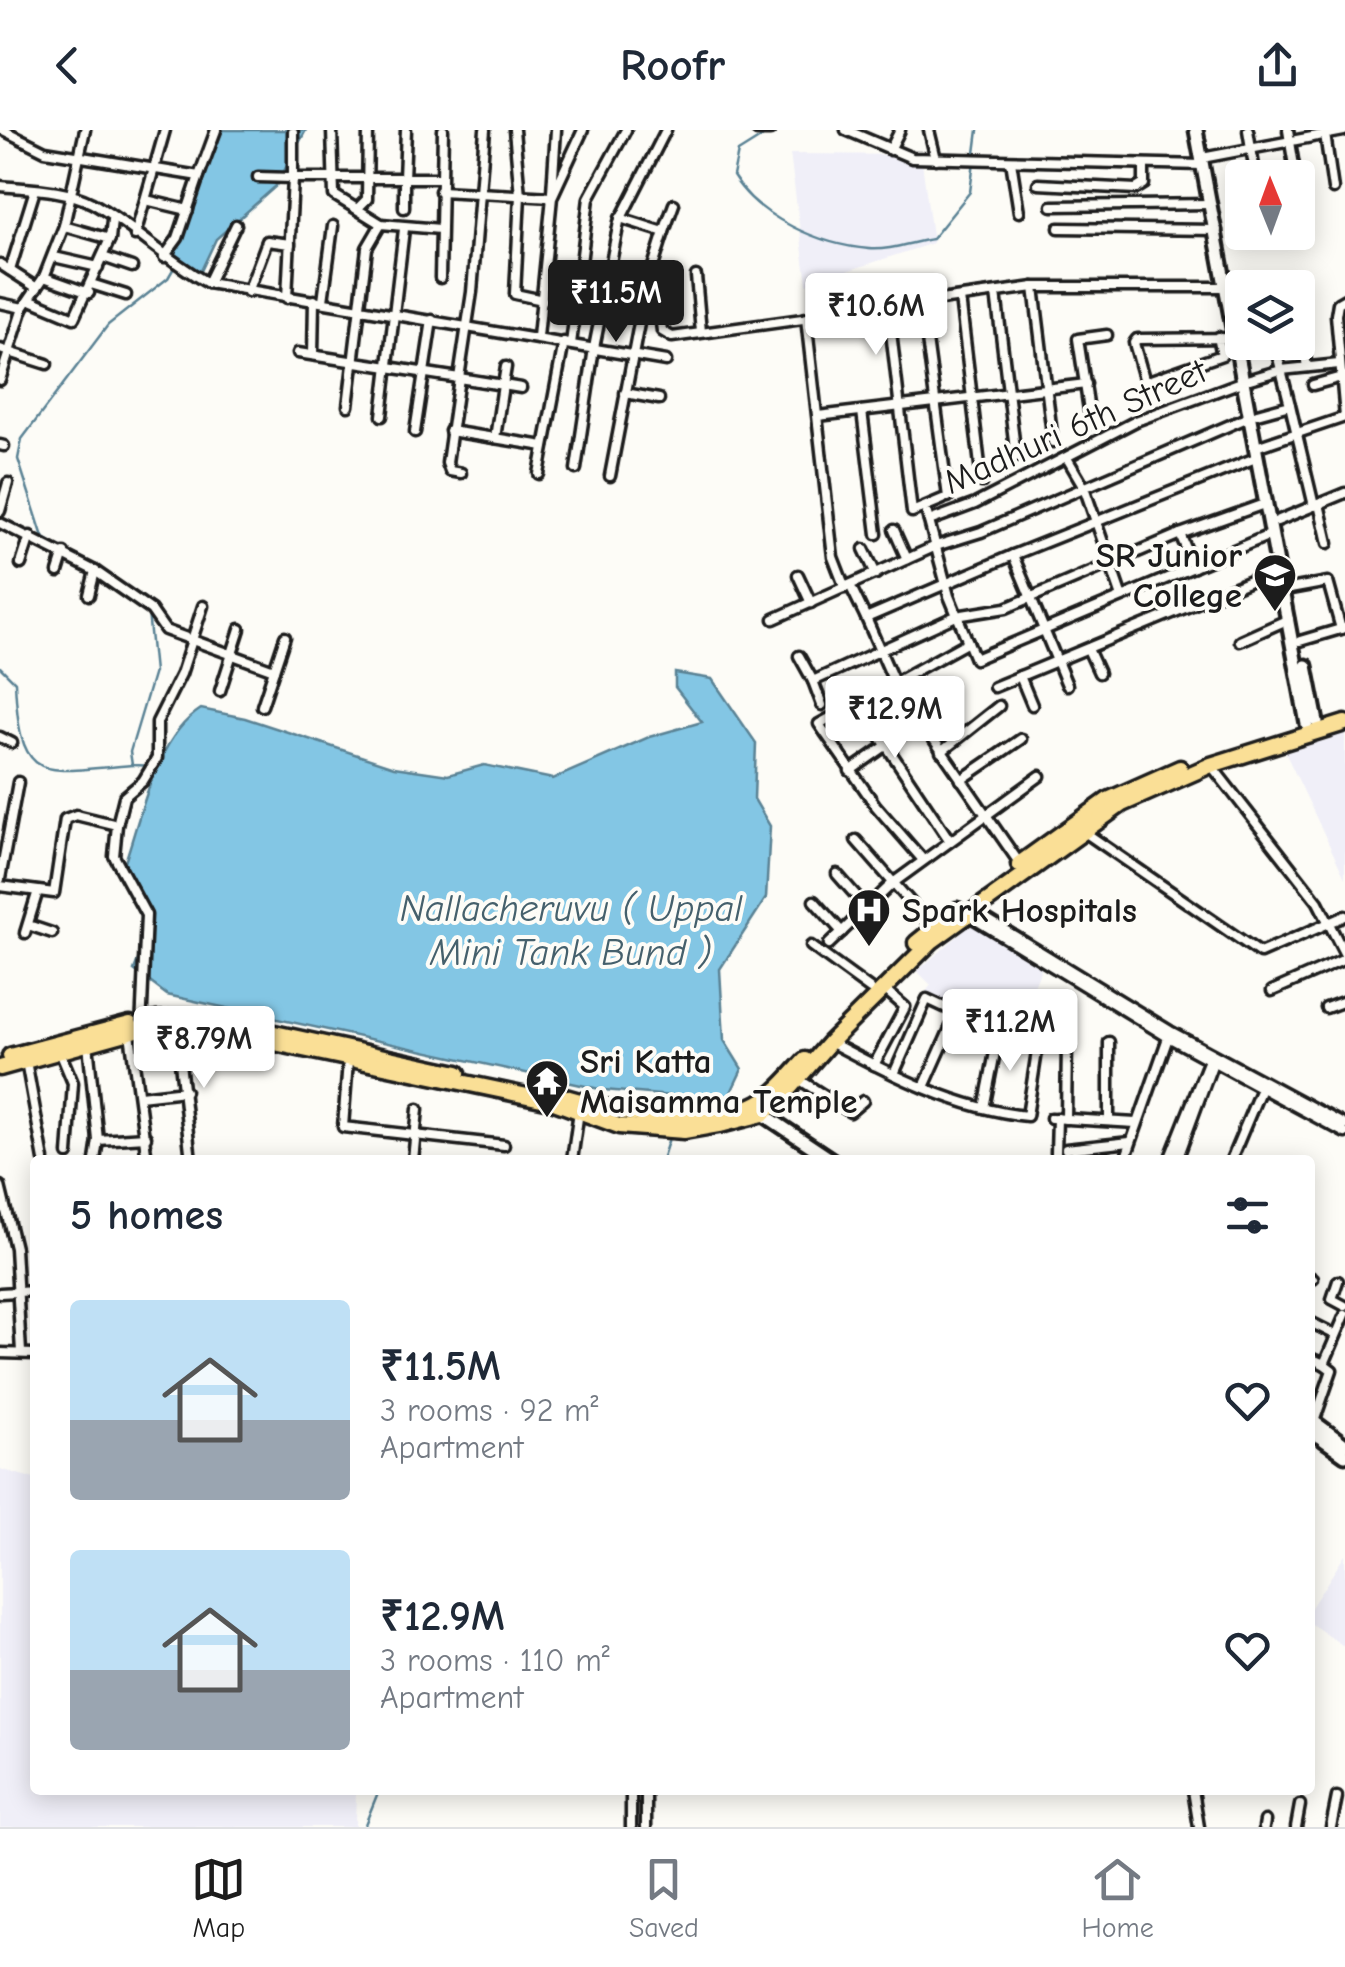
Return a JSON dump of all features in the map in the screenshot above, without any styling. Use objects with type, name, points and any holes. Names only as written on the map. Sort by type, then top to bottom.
[{"type":"highway","points":[[0,1058],[137,1028],[176,1027],[230,1034],[348,1062],[551,1101],[619,1126],[684,1124],[764,1114],[800,1080],[932,928],[1108,800],[1345,713]]},
{"type":"highway","points":[[684,1124],[742,1108],[776,1091],[880,985],[969,912],[1122,804],[1200,766],[1345,722]]},
{"type":"highway","points":[[0,1068],[175,1017],[220,1021],[653,1123]]},
{"type":"street","points":[[2,130],[45,151],[199,176]]},
{"type":"street","points":[[0,380],[4,350],[54,256],[82,155],[84,130]]},
{"type":"street","points":[[135,235],[164,130]]},
{"type":"street","points":[[164,257],[176,244],[216,130]]},
{"type":"street","points":[[332,130],[334,195],[381,224],[404,229],[440,229]]},
{"type":"street","points":[[357,209],[366,202],[368,130]]},
{"type":"street","points":[[404,208],[406,130]]},
{"type":"street","points":[[440,278],[443,130]]},
{"type":"street","points":[[462,472],[448,468],[450,431],[468,325],[485,130]]},
{"type":"street","points":[[514,130],[520,195],[515,294],[543,300]]},
{"type":"street","points":[[538,337],[556,130]]},
{"type":"street","points":[[552,197],[583,130]]},
{"type":"street","points":[[539,474],[568,343],[589,198],[626,130]]},
{"type":"street","points":[[576,469],[594,348],[620,218],[666,130]]},
{"type":"street","points":[[757,130],[770,130]]},
{"type":"street","points":[[890,150],[900,130]]},
{"type":"street","points":[[929,130],[936,158]]},
{"type":"street","points":[[1199,130],[1225,272]]},
{"type":"street","points":[[1248,130],[1253,160]]},
{"type":"street","points":[[1288,130],[1293,160]]},
{"type":"street","points":[[853,131],[912,158],[1144,164],[1204,160],[1251,147],[1344,131]]},
{"type":"street","points":[[286,298],[293,132]]},
{"type":"street","points":[[1325,132],[1333,189]]},
{"type":"street","points":[[1204,160],[1227,270]]},
{"type":"street","points":[[1012,161],[1020,212]]},
{"type":"street","points":[[1038,184],[1136,188],[1144,184],[1144,164]]},
{"type":"street","points":[[258,177],[440,178]]},
{"type":"street","points":[[0,186],[72,195],[95,205],[176,266],[208,283],[666,361]]},
{"type":"street","points":[[10,270],[35,190]]},
{"type":"street","points":[[440,191],[552,197]]},
{"type":"street","points":[[146,200],[188,210]]},
{"type":"street","points":[[610,476],[651,274],[674,204]]},
{"type":"street","points":[[1052,206],[1212,204]]},
{"type":"street","points":[[620,218],[664,232]]},
{"type":"street","points":[[32,300],[74,318],[101,262],[112,220]]},
{"type":"street","points":[[348,406],[368,248],[381,224]]},
{"type":"street","points":[[208,283],[236,225]]},
{"type":"street","points":[[64,226],[110,238]]},
{"type":"street","points":[[313,356],[333,226]]},
{"type":"street","points":[[1059,228],[1217,230]]},
{"type":"street","points":[[382,416],[404,229]]},
{"type":"street","points":[[248,292],[267,241],[290,244]]},
{"type":"street","points":[[54,256],[132,267]]},
{"type":"street","points":[[0,264],[37,288]]},
{"type":"street","points":[[651,274],[664,334],[1034,287],[1225,288]]},
{"type":"street","points":[[696,276],[701,332]]},
{"type":"street","points":[[44,277],[126,295]]},
{"type":"street","points":[[1034,287],[1054,442]]},
{"type":"street","points":[[996,292],[1016,458]]},
{"type":"street","points":[[960,298],[982,482]]},
{"type":"street","points":[[866,618],[944,581],[1098,523],[1296,432],[1345,417],[1336,308],[1345,299]]},
{"type":"street","points":[[888,306],[912,512],[946,498],[922,302]]},
{"type":"street","points":[[0,303],[24,308]]},
{"type":"street","points":[[806,318],[833,557],[881,648],[894,682],[1020,864]]},
{"type":"street","points":[[415,432],[432,320]]},
{"type":"street","points":[[1091,423],[1080,336],[1107,335]]},
{"type":"street","points":[[1218,337],[1222,354],[1144,382],[1134,343],[1137,338],[1218,337],[1225,338]]},
{"type":"street","points":[[4,350],[47,364]]},
{"type":"street","points":[[298,353],[521,388]]},
{"type":"street","points":[[1244,360],[1266,502],[1275,528],[1279,569],[1312,723]]},
{"type":"street","points":[[1278,360],[1328,543]]},
{"type":"street","points":[[1306,360],[1307,367]]},
{"type":"street","name":"Madhuri 6th Street","points":[[936,546],[928,518],[1067,458],[1136,421],[1281,370],[1339,364]]},
{"type":"street","points":[[495,438],[506,367]]},
{"type":"street","points":[[1313,386],[1342,378]]},
{"type":"street","points":[[818,416],[1086,384]]},
{"type":"street","points":[[625,393],[659,400]]},
{"type":"street","points":[[774,620],[936,546],[981,532],[1254,415],[1290,405]]},
{"type":"street","points":[[862,411],[878,534]]},
{"type":"street","points":[[450,431],[544,446]]},
{"type":"street","points":[[1259,449],[1300,640],[1312,723]]},
{"type":"street","points":[[1067,458],[1084,487],[1122,597]]},
{"type":"street","points":[[0,512],[8,483]]},
{"type":"street","points":[[936,546],[956,616],[975,659],[1194,567],[1345,494]]},
{"type":"street","points":[[813,681],[956,616],[992,612],[1266,502]]},
{"type":"street","points":[[0,524],[95,571],[151,610],[161,628],[274,670]]},
{"type":"street","points":[[894,530],[907,559]]},
{"type":"street","points":[[1180,534],[1194,567]]},
{"type":"street","points":[[22,564],[30,536]]},
{"type":"street","points":[[864,549],[876,574]]},
{"type":"street","points":[[58,572],[64,553]]},
{"type":"street","points":[[1013,556],[1067,684]]},
{"type":"street","points":[[994,687],[1279,569]]},
{"type":"street","points":[[89,596],[95,571]]},
{"type":"street","points":[[798,575],[811,603]]},
{"type":"street","points":[[1290,589],[1328,582],[1343,629],[1300,640]]},
{"type":"street","points":[[147,1155],[137,1028],[146,916],[114,856],[117,825],[124,796],[145,779],[154,762],[157,722],[192,642],[203,606]]},
{"type":"street","points":[[1240,641],[1290,619]]},
{"type":"street","points":[[220,690],[240,629]]},
{"type":"street","points":[[262,706],[285,638]]},
{"type":"street","points":[[923,860],[850,771],[820,724],[856,700],[968,642]]},
{"type":"street","points":[[1088,649],[1099,672]]},
{"type":"street","points":[[799,656],[822,705]]},
{"type":"street","points":[[1020,676],[1032,704]]},
{"type":"street","points":[[856,700],[883,746],[950,840]]},
{"type":"street","points":[[942,752],[999,706]]},
{"type":"street","points":[[850,771],[921,722]]},
{"type":"street","points":[[0,737],[12,744]]},
{"type":"street","points":[[961,780],[1020,739]]},
{"type":"street","points":[[1200,766],[1331,924],[1345,957],[1272,991]]},
{"type":"street","points":[[829,944],[893,883],[1040,776]]},
{"type":"street","points":[[18,782],[0,882],[38,894],[56,891],[65,819],[76,815],[117,825]]},
{"type":"street","points":[[1083,831],[1260,953],[1345,916]]},
{"type":"street","points":[[856,840],[932,928]]},
{"type":"street","points":[[837,874],[866,907]]},
{"type":"street","points":[[38,894],[26,929],[52,934]]},
{"type":"street","points":[[814,902],[842,932]]},
{"type":"street","points":[[969,912],[1169,1034],[1345,1133]]},
{"type":"street","points":[[811,946],[880,985],[906,1007],[874,1065]]},
{"type":"street","points":[[894,1074],[927,999],[953,1008],[957,1013],[924,1086]]},
{"type":"street","points":[[1326,1008],[1345,1000]]},
{"type":"street","points":[[176,1027],[191,1155]]},
{"type":"street","points":[[984,1108],[999,1032]]},
{"type":"street","points":[[1126,1155],[1169,1034]]},
{"type":"street","points":[[830,1042],[924,1086],[984,1108],[1026,1116],[1038,1045]]},
{"type":"street","points":[[1056,1154],[1067,1042]]},
{"type":"street","points":[[1109,1120],[1110,1042]]},
{"type":"street","points":[[88,1044],[98,1140],[96,1155]]},
{"type":"street","points":[[60,1052],[73,1083],[68,1154]]},
{"type":"street","points":[[1177,1153],[1212,1058]]},
{"type":"street","points":[[26,1061],[43,1155]]},
{"type":"street","points":[[348,1062],[343,1127],[504,1145]]},
{"type":"street","points":[[800,1080],[850,1112],[864,1101]]},
{"type":"street","points":[[1262,1086],[1345,1125]]},
{"type":"street","points":[[1232,1155],[1262,1086]]},
{"type":"street","points":[[140,1096],[185,1091]]},
{"type":"street","points":[[414,1155],[418,1109]]},
{"type":"street","points":[[573,1155],[578,1111]]},
{"type":"street","points":[[764,1114],[825,1155]]},
{"type":"street","points":[[1058,1118],[1136,1123]]},
{"type":"street","points":[[98,1140],[146,1137]]},
{"type":"street","points":[[1066,1150],[1130,1142]]},
{"type":"street","points":[[0,1186],[15,1248],[21,1352]]},
{"type":"street","points":[[1338,1282],[1332,1297],[1345,1306]]},
{"type":"street","points":[[0,1293],[30,1291]]},
{"type":"street","points":[[1324,1364],[1345,1315]]},
{"type":"street","points":[[1315,1324],[1336,1335]]},
{"type":"street","points":[[0,1353],[30,1353]]},
{"type":"street","points":[[1315,1360],[1332,1372],[1315,1414]]},
{"type":"street","points":[[1315,1427],[1344,1445]]},
{"type":"street","points":[[631,1795],[631,1827]]},
{"type":"street","points":[[646,1795],[646,1827]]},
{"type":"street","points":[[1193,1795],[1199,1827]]},
{"type":"street","points":[[1331,1827],[1337,1797]]},
{"type":"street","points":[[1296,1827],[1300,1805]]},
{"type":"shaded area","points":[[790,154],[921,155],[933,243],[807,284]]},
{"type":"shaded area","points":[[1345,730],[1345,878],[1283,748]]},
{"type":"shaded area","points":[[972,924],[1042,967],[1026,1006],[1020,1005],[1010,1024],[925,993],[931,985],[917,971]]},
{"type":"shaded area","points":[[0,1469],[30,1478],[30,1795],[356,1795],[355,1827],[0,1827]]},
{"type":"shaded area","points":[[1345,1555],[1345,1647],[1315,1626],[1315,1601]]},
{"type":"water","points":[[223,130],[306,130],[276,186],[216,239],[200,273],[171,257]]},
{"type":"water","name":"Nallacheruvu ( Uppal Mini Tank Bund )","points":[[675,673],[712,679],[756,743],[754,799],[770,826],[766,898],[720,969],[724,1040],[742,1069],[727,1101],[604,1090],[167,995],[134,970],[148,917],[141,895],[123,868],[160,759],[185,722],[201,709],[245,718],[394,767],[448,775],[484,765],[553,779],[649,737],[702,722],[675,687]]},
{"type":"waterway","points":[[762,137],[738,152],[733,176],[758,205],[811,235],[876,249],[932,239],[970,192],[978,130]]},
{"type":"waterway","points":[[79,559],[43,537],[18,459],[22,439],[108,325],[168,278],[179,259]]},
{"type":"waterway","points":[[148,612],[154,672],[130,752],[132,765],[159,766]]},
{"type":"waterway","points":[[0,667],[15,682],[23,740],[30,756],[41,766],[76,770],[132,765]]},
{"type":"waterway","points":[[671,1110],[672,1096]]},
{"type":"waterway","points":[[664,1155],[669,1138]]},
{"type":"waterway","points":[[364,1827],[377,1795]]},
{"type":"place","name":"SR Junior College","points":[[1275,613]]},
{"type":"place","name":"Spark Hospitals","points":[[869,948]]},
{"type":"place","name":"Sri Katta Maisamma Temple","points":[[547,1119]]}]
